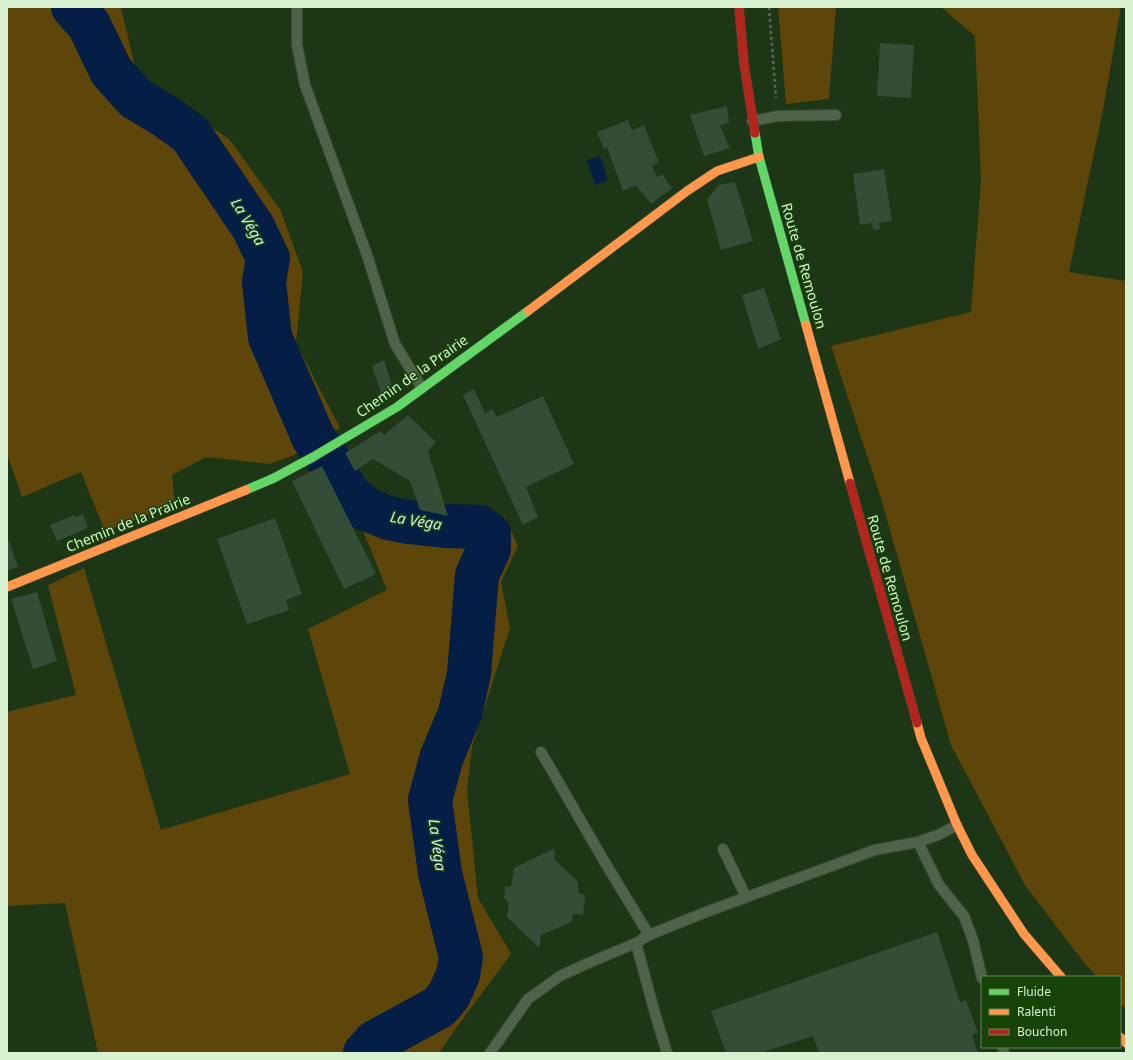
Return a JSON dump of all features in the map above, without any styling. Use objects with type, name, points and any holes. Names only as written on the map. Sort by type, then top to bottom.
[{"type":"main road","name":"Route de Remoulon","points":[[739,7],[740,27],[752,121],[759,157],[921,738],[957,825],[972,855],[1024,934],[1060,976]]},
{"type":"main road","name":"Chemin de la Prairie","points":[[7,587],[245,491],[274,478],[313,457],[397,407],[687,191],[717,171],[759,157]]},
{"type":"lane","points":[[297,7],[297,44],[305,85],[367,255],[395,344],[422,388]]},
{"type":"lane","points":[[752,121],[778,116],[836,115]]},
{"type":"lane","points":[[541,752],[649,935]]},
{"type":"lane","points":[[490,1053],[528,999],[560,976],[636,943],[649,935],[746,897],[875,850],[918,842],[938,835],[957,825]]},
{"type":"lane","points":[[918,842],[939,885],[964,916],[973,940],[982,976]]},
{"type":"lane","points":[[723,849],[746,897]]},
{"type":"lane","points":[[636,943],[667,1053]]},
{"type":"path","points":[[769,7],[778,116]]},
{"type":"shaded area","points":[[7,7],[120,7],[138,79],[229,139],[280,209],[303,272],[296,343],[340,428],[294,455],[270,464],[206,457],[172,475],[175,505],[105,531],[81,472],[22,497],[7,454]]},
{"type":"shaded area","points":[[778,7],[836,7],[829,99],[786,104]]},
{"type":"shaded area","points":[[941,7],[1121,7],[1103,110],[1069,272],[1126,281],[1126,1009],[1121,1004],[1121,976],[1096,976],[1082,960],[1025,885],[951,745],[880,495],[831,346],[971,312],[981,180],[975,36]]},
{"type":"shaded area","points":[[462,509],[505,517],[518,546],[501,582],[510,628],[472,746],[467,791],[478,898],[511,954],[439,1053],[98,1053],[65,903],[7,906],[7,712],[76,695],[48,585],[84,568],[161,830],[350,774],[308,629],[387,590],[356,513],[383,529],[403,534],[450,540]]},
{"type":"water","points":[[600,156],[608,180],[595,185],[587,160]]},
{"type":"building","points":[[880,43],[914,45],[911,98],[877,96]]},
{"type":"building","points":[[727,106],[729,123],[720,125],[730,148],[704,156],[690,115]]},
{"type":"building","points":[[628,120],[632,130],[644,125],[659,163],[652,166],[657,177],[662,174],[672,188],[651,204],[636,185],[623,191],[607,147],[604,149],[597,132]]},
{"type":"building","points":[[884,169],[892,221],[879,223],[880,229],[873,230],[872,223],[860,225],[853,174]]},
{"type":"building","points":[[735,182],[753,241],[721,250],[707,199],[719,185]]},
{"type":"building","points":[[764,288],[781,339],[758,349],[742,295]]},
{"type":"building","points":[[384,360],[393,389],[382,396],[372,366]]},
{"type":"building","points":[[474,389],[485,413],[493,409],[497,417],[543,396],[574,464],[526,487],[538,517],[523,525],[463,395]]},
{"type":"building","points":[[408,415],[436,442],[428,451],[448,516],[420,510],[410,481],[373,459],[355,471],[345,453],[381,431],[384,435]]},
{"type":"building","points":[[322,466],[376,574],[344,589],[292,481]]},
{"type":"building","points":[[83,514],[88,528],[57,541],[50,525],[75,515],[75,518]]},
{"type":"building","points":[[275,518],[302,594],[286,600],[289,610],[247,624],[217,539]]},
{"type":"building","points":[[7,536],[18,567],[7,571]]},
{"type":"building","points":[[37,592],[57,661],[33,669],[11,599]]},
{"type":"building","points":[[555,848],[554,859],[578,882],[578,892],[585,896],[583,915],[573,914],[572,922],[541,935],[539,948],[507,917],[509,903],[504,898],[505,886],[511,887],[514,868]]},
{"type":"building","points":[[937,932],[960,1002],[966,1000],[978,1033],[972,1035],[978,1053],[819,1053],[813,1036],[760,1053],[726,1053],[711,1011]]},
{"type":"waterway","name":"La Véga","points":[[73,7],[89,25],[111,71],[135,98],[165,116],[190,134],[253,227],[268,258],[264,282],[270,337],[313,437],[328,459],[348,494],[366,509],[388,518],[445,526],[479,527],[489,534],[489,549],[477,575],[469,674],[460,713],[441,759],[430,800],[440,873],[461,957],[458,975],[449,995],[439,1007],[375,1042],[365,1053]]},
{"type":"traffic: fast","points":[[755,133],[759,157],[806,325]]},
{"type":"traffic: fast","points":[[246,490],[274,478],[313,457],[397,407],[528,311]]},
{"type":"traffic: slow","points":[[528,311],[687,191],[717,171],[759,157]]},
{"type":"traffic: slow","points":[[806,325],[850,483]]},
{"type":"traffic: slow","points":[[7,587],[246,490]]},
{"type":"traffic: slow","points":[[917,723],[921,738],[957,825],[972,855],[1024,934],[1060,976]]},
{"type":"traffic: slow","points":[[1121,1038],[1126,1043]]},
{"type":"traffic: jam","points":[[739,7],[744,64],[755,133]]},
{"type":"traffic: jam","points":[[850,483],[917,723]]}]
